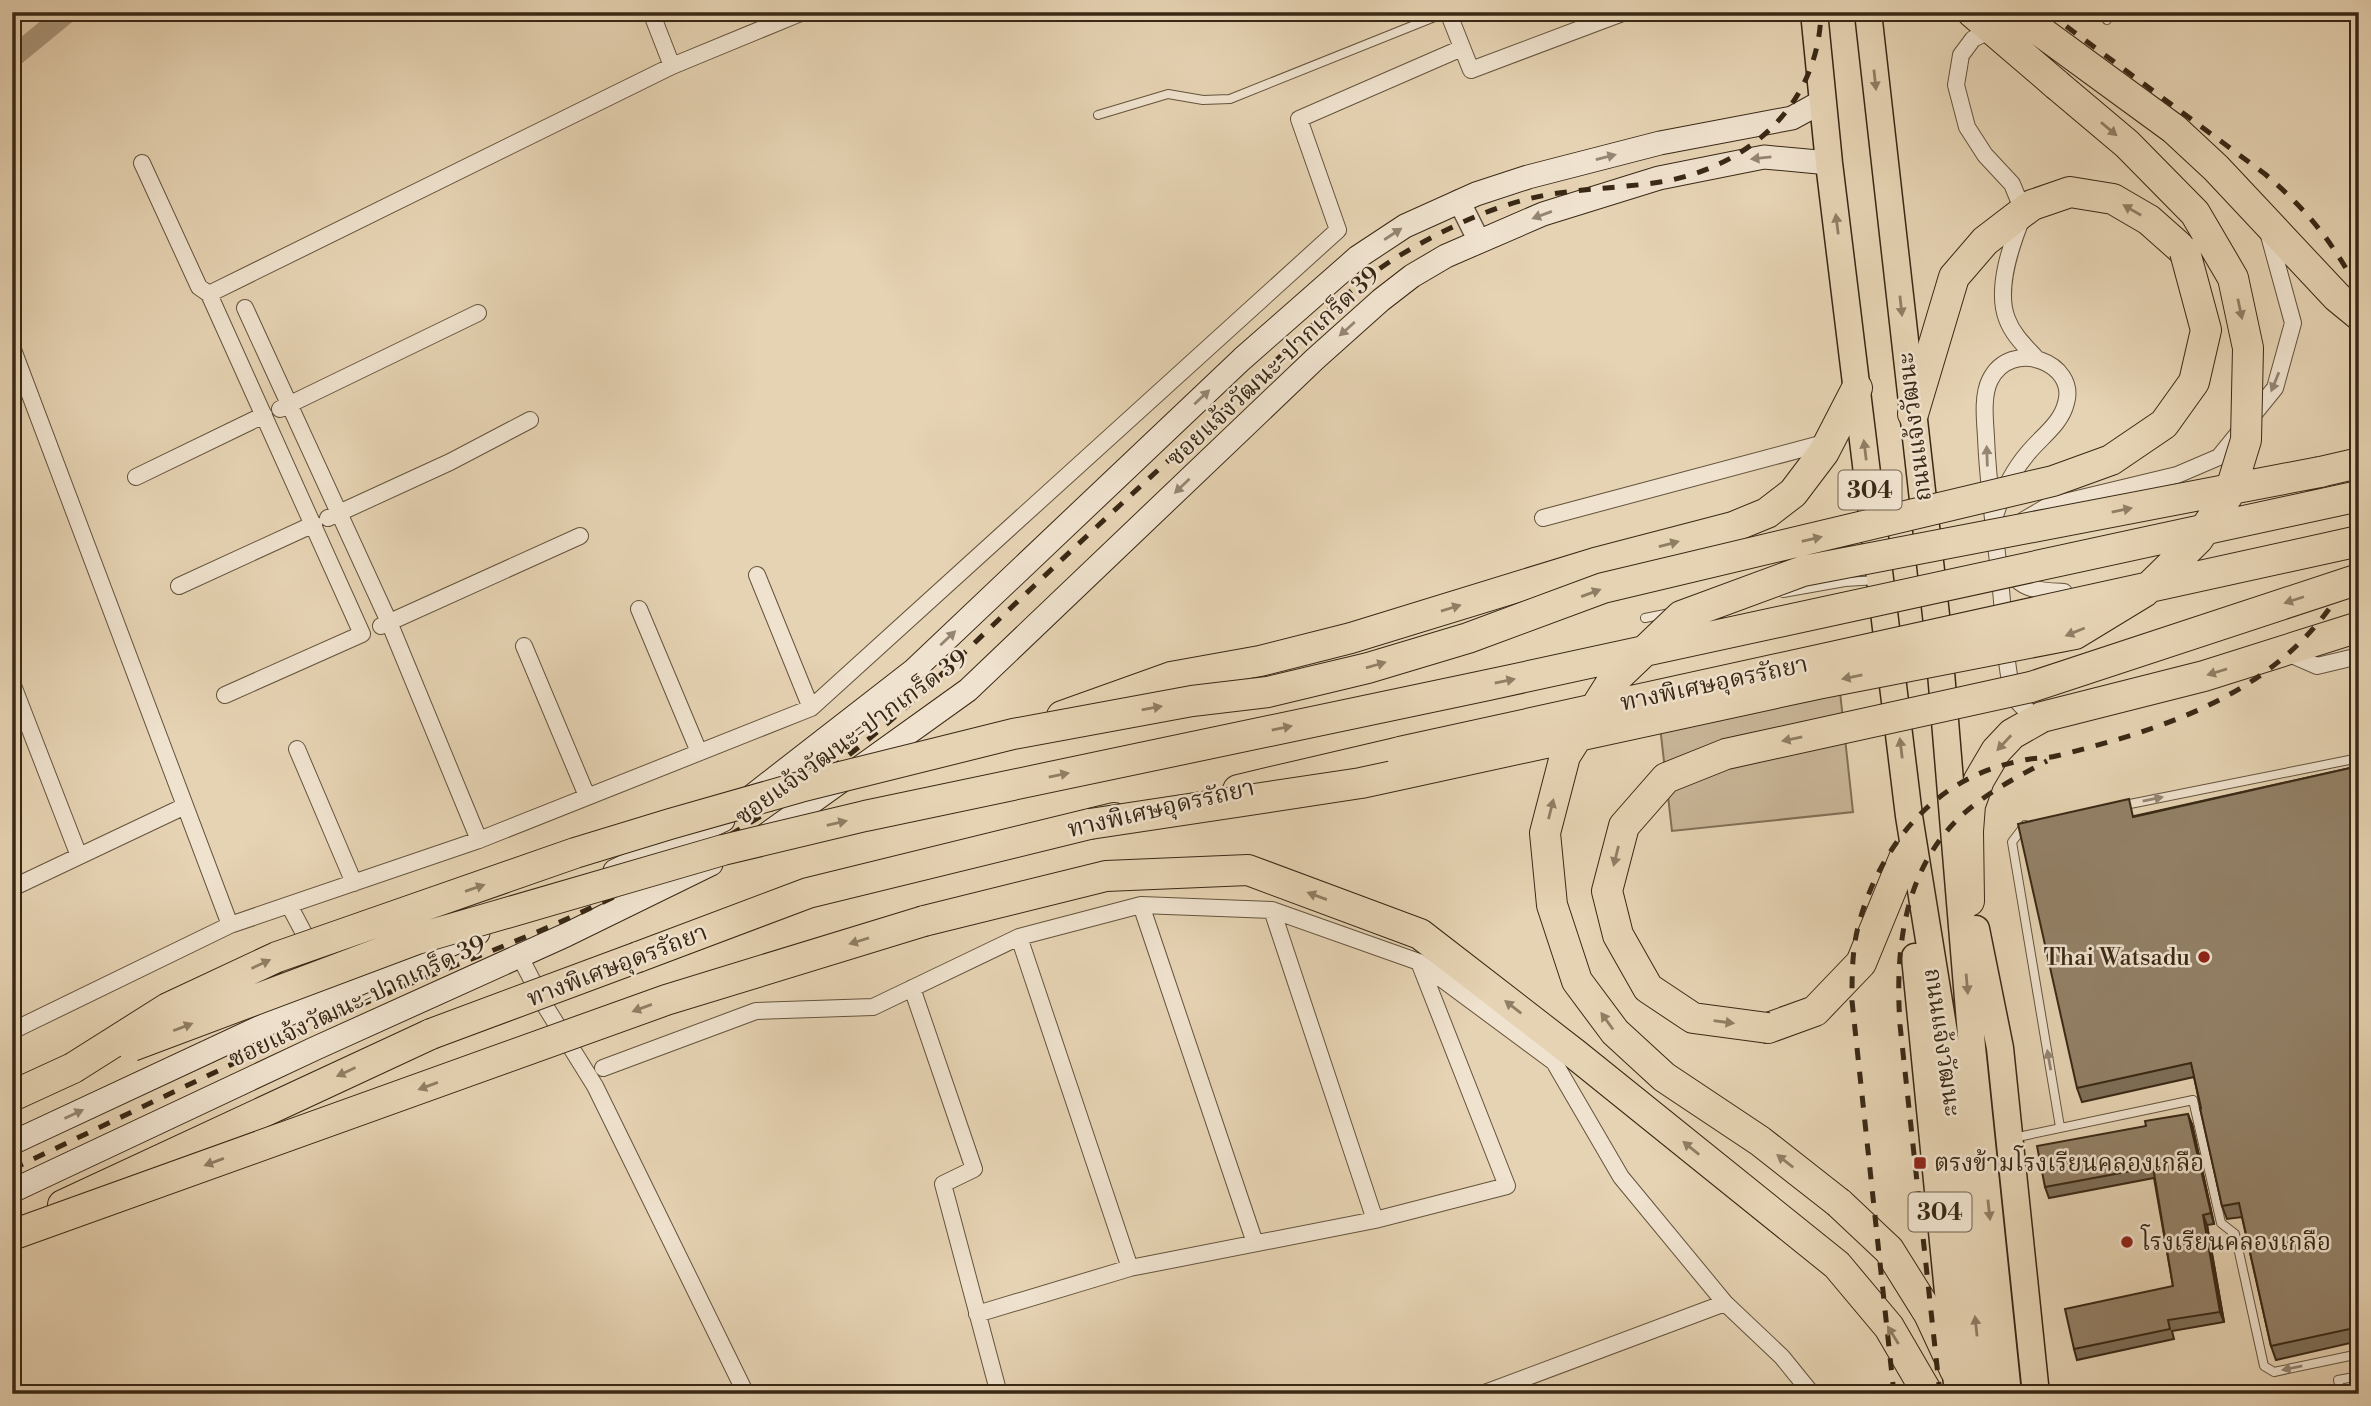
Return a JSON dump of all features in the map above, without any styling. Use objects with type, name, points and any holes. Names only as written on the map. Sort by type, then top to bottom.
[{"type":"highway","points":[[1090,824],[1362,783],[1817,684],[2075,634],[2144,592],[2198,540],[2230,492],[2246,440],[2248,348],[2233,278],[2195,213],[2127,144],[2057,85],[1992,18]]},
{"type":"highway","points":[[1992,18],[2174,129],[2216,169],[2337,297],[2359,315]]},
{"type":"highway","points":[[73,1068],[168,1008],[277,957],[575,853],[670,824],[800,787],[1013,734],[1192,701],[1268,692],[1368,668],[1468,638],[1603,589],[2053,481],[2111,460],[2164,424],[2194,382],[2206,330],[2185,252],[2149,220],[2113,199],[2070,192],[2032,205],[1985,241],[1954,277],[1913,414]]},
{"type":"highway","points":[[1013,734],[1171,677],[1260,661],[1351,638],[1595,563],[1733,527],[1767,513],[1793,493],[1830,441],[1857,388]]},
{"type":"highway","points":[[1956,1382],[1929,1314],[1889,1250],[1839,1203],[1760,1141],[1664,1077],[1615,1032],[1577,981],[1552,905],[1545,833],[1565,756],[1611,683],[1681,616],[1803,571],[2359,463]]},
{"type":"highway","name":"ทางพิเศษอุดรรัถยา","points":[[12,1096],[73,1068],[417,939],[723,850],[879,813],[2359,496]]},
{"type":"highway","name":"ทางพิเศษอุดรรัถยา","points":[[12,1228],[406,1045],[794,898],[1090,824],[1399,752],[2359,541]]},
{"type":"highway","points":[[1905,856],[1861,963],[1815,1011],[1768,1028],[1693,1018],[1648,988],[1618,935],[1607,891],[1623,826],[1666,778],[1726,754],[2032,687],[2359,579]]},
{"type":"highway","points":[[1969,901],[1970,805],[1979,780],[1996,751],[2012,734],[2042,717],[2204,676],[2359,626]]},
{"type":"highway","points":[[12,1235],[666,1000],[925,921],[1106,876],[1248,870],[1420,934],[1575,1054],[1837,1265],[1889,1327],[1928,1394]]},
{"type":"main road","name":"ถนนแจ้งวัฒนะ","points":[[1814,12],[1829,163],[1909,816],[1947,1051],[1984,1394]]},
{"type":"main road","name":"ถนนแจ้งวัฒนะ","points":[[1868,12],[1937,624],[1972,1046],[2008,1394]]},
{"type":"main road","name":"ซอยแจ้งวัฒนะ-ปากเกร็ด 39","points":[[12,1143],[336,994],[551,902],[723,819],[914,670],[1242,359],[1358,257],[1405,226],[1459,201],[1528,177],[1660,143],[1792,118],[1823,101]]},
{"type":"main road","name":"ซอยแจ้งวัฒนะ-ปากเกร็ด 39","points":[[12,1191],[566,935],[758,840],[968,690],[1351,326],[1412,276],[1446,256],[1544,214],[1659,178],[1764,157],[1829,163]]},
{"type":"main road","name":"ถนนแจ้งวัฒนะ","points":[[1909,816],[1905,856],[1956,1382]]},
{"type":"main road","name":"ถนนแจ้งวัฒนะ","points":[[1956,842],[1993,1006],[2010,1138],[2036,1394]]},
{"type":"street","points":[[651,12],[672,66]]},
{"type":"street","points":[[209,294],[672,66],[803,12]]},
{"type":"street","points":[[1447,12],[1471,70],[1625,12]]},
{"type":"street","points":[[1992,18],[1961,55],[1956,85],[1967,127],[1985,155],[2012,184],[2024,213],[2012,244],[2003,282],[2006,317],[2019,341],[2036,358],[2053,367],[2066,382],[2068,401],[2061,417],[2011,476],[1993,523]]},
{"type":"street","points":[[12,1031],[230,925],[479,840],[811,708],[1338,230],[1299,119],[1462,48]]},
{"type":"street","points":[[142,163],[199,287],[209,294],[264,415],[327,518],[385,624],[479,840]]},
{"type":"street","points":[[1459,201],[1479,241]]},
{"type":"street","points":[[2028,596],[2011,573],[2006,554],[2011,527],[2048,506],[2177,475],[2219,457],[2275,388],[2293,323],[2266,223]]},
{"type":"street","points":[[225,695],[362,634],[327,518],[245,308]]},
{"type":"street","points":[[285,406],[478,313]]},
{"type":"street","points":[[12,346],[230,925]]},
{"type":"street","points":[[2036,358],[2019,356],[2002,363],[1989,380],[1985,404],[1988,479],[2014,696],[2027,712],[2042,717]]},
{"type":"street","points":[[136,477],[264,415]]},
{"type":"street","points":[[179,586],[450,462],[530,420]]},
{"type":"street","points":[[1543,518],[1830,441]]},
{"type":"street","points":[[1937,624],[2003,607],[2028,596],[2064,592],[2359,529]]},
{"type":"street","points":[[385,624],[580,536]]},
{"type":"street","points":[[757,575],[811,708]]},
{"type":"street","points":[[2001,589],[2028,596]]},
{"type":"street","points":[[639,609],[699,752]]},
{"type":"street","points":[[524,646],[587,796]]},
{"type":"street","points":[[2283,652],[2317,666],[2359,656]]},
{"type":"street","points":[[12,683],[79,856]]},
{"type":"street","points":[[298,749],[355,883]]},
{"type":"street","points":[[12,888],[185,806]]},
{"type":"street","points":[[289,905],[336,994]]},
{"type":"street","points":[[1141,905],[1255,1244]]},
{"type":"street","points":[[603,1068],[755,1011],[873,1007],[1019,937],[1141,905],[1272,910],[1419,962],[1554,1062],[1621,1177],[1725,1303],[1782,1357],[1812,1394]]},
{"type":"street","points":[[1272,910],[1375,1220]]},
{"type":"street","points":[[1019,937],[1130,1268]]},
{"type":"street","points":[[519,955],[547,1009],[595,1086],[746,1394]]},
{"type":"street","points":[[977,1314],[1130,1268],[1375,1220],[1507,1186],[1419,962]]},
{"type":"street","points":[[912,988],[974,1169],[943,1184],[999,1394]]},
{"type":"street","points":[[1482,1394],[1725,1303]]},
{"type":"lane","points":[[1098,115],[1168,94],[1203,100],[1230,99],[1447,12]]},
{"type":"lane","points":[[1778,594],[1845,582],[1881,580]]},
{"type":"lane","points":[[1644,618],[1765,596]]},
{"type":"lane","points":[[2117,806],[2359,758]]},
{"type":"lane","points":[[2036,822],[2023,825],[2011,842],[2060,1127]]},
{"type":"lane","points":[[2010,1138],[2193,1100],[2221,1223],[2235,1234],[2264,1366],[2274,1372],[2359,1354]]},
{"type":"lane","points":[[2341,1394],[2338,1380],[2359,1376]]},
{"type":"shaded area","points":[[1837,664],[1853,812],[1672,831],[1655,683]]},
{"type":"building","name":"Thai Watsadu","points":[[2359,766],[2359,1327],[2271,1346],[2239,1203],[2222,1206],[2191,1063],[2077,1088],[2018,824],[2129,799],[2133,817]]},
{"type":"building","points":[[2188,1114],[2211,1213],[2203,1215],[2220,1312],[2168,1320],[2170,1329],[2074,1349],[2065,1309],[2173,1286],[2153,1167],[2045,1187],[2037,1146],[2146,1126],[2145,1121]]},
{"type":"building","points":[[2359,1378],[2359,1394],[2353,1394],[2350,1379]]},
{"type":"waterway","points":[[12,58],[68,12]]},
{"type":"railway","points":[[12,1169],[328,1019],[545,929],[603,902],[702,851],[767,812],[857,749],[909,704],[1319,319],[1376,271],[1428,239],[1494,209],[1561,193],[1660,182],[1722,163],[1749,147],[1773,127],[1792,103],[1807,76],[1817,45],[1821,12]]},
{"type":"railway","points":[[2047,12],[2281,188],[2318,228],[2359,291]]},
{"type":"railway","points":[[1894,1394],[1852,1001],[1853,954],[1858,927],[1874,881],[1886,859],[1915,819],[1952,788],[1974,776],[2008,764],[2056,756],[2148,730],[2192,713],[2271,668],[2305,637],[2335,601],[2359,557]]},
{"type":"railway","points":[[1940,1394],[1900,1025],[1899,968],[1902,940],[1915,887],[1926,861],[1942,838],[1961,816],[1981,800],[2047,761]]},
{"type":"place","name":"Thai Watsadu","points":[[2204,957]]},
{"type":"place","name":"ตรงข้ามโรงเรียนคลองเกลือ","points":[[1920,1163]]},
{"type":"place","name":"โรงเรียนคลองเกลือ","points":[[2127,1242]]}]
